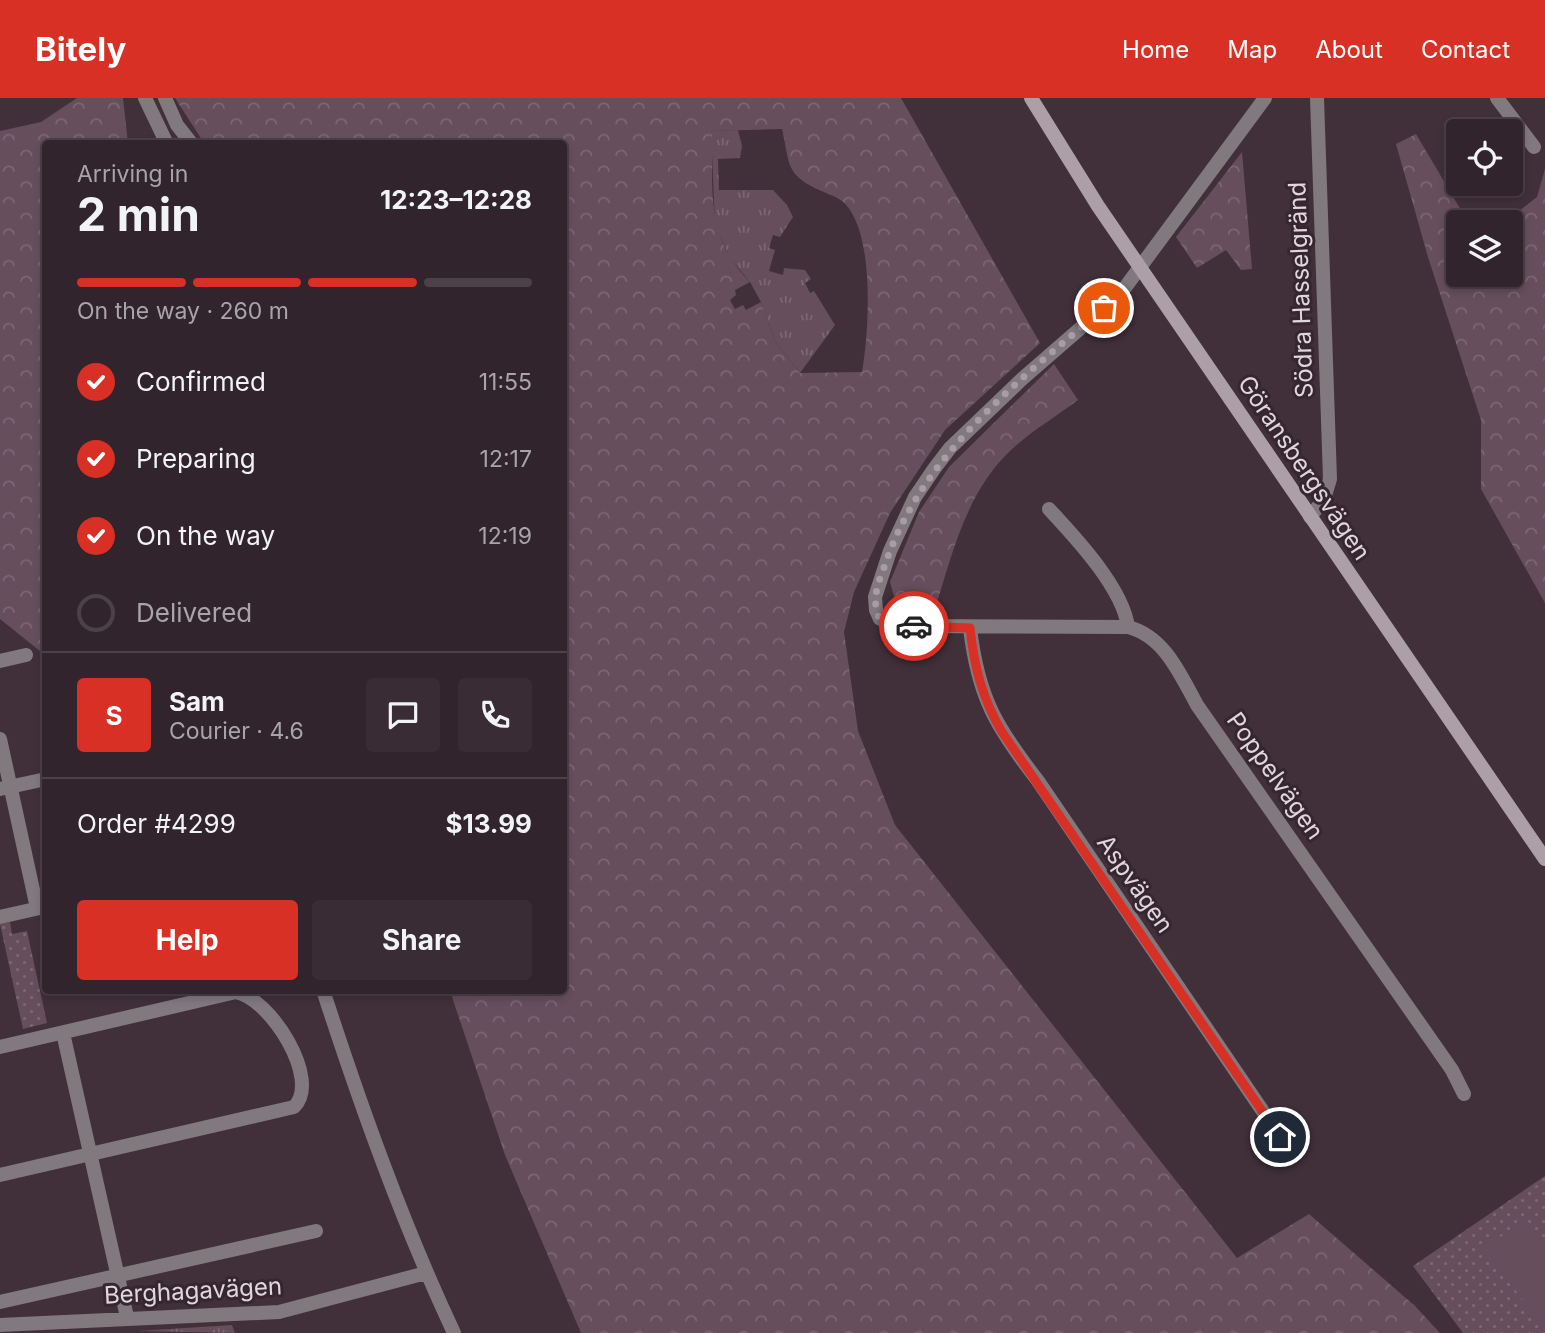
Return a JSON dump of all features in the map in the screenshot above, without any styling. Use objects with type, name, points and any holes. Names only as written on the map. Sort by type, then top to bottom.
[{"type":"street","points":[[145,98],[165,140]]},
{"type":"street","points":[[165,98],[177,125],[189,140]]},
{"type":"street","name":"Göransbergsvägen","points":[[1031,98],[1098,206],[1545,859]]},
{"type":"street","points":[[1049,509],[1079,541],[1126,611],[1128,627],[970,628],[911,626],[880,619],[875,597],[899,529],[915,497],[950,449],[1021,379],[1121,293],[1139,265],[1265,98]]},
{"type":"street","name":"Södra Hasselgränd","points":[[1310,517],[1324,499],[1329,479],[1317,98]]},
{"type":"street","points":[[1497,98],[1534,147]]},
{"type":"street","name":"Poppelvägen","points":[[1128,627],[1145,631],[1174,664],[1197,705],[1452,1070],[1464,1094]]},
{"type":"street","name":"Aspvägen","points":[[970,628],[978,680],[987,707],[1002,732],[1292,1154]]},
{"type":"street","points":[[0,661],[26,655]]},
{"type":"street","points":[[0,739],[5,788],[41,907],[0,917]]},
{"type":"street","points":[[5,788],[42,780]]},
{"type":"street","points":[[0,1047],[236,994]]},
{"type":"street","points":[[0,1175],[294,1107],[300,1099],[302,1087],[295,1058],[277,1022],[260,1003],[242,994]]},
{"type":"street","points":[[324,994],[362,1112],[426,1273],[454,1333]]},
{"type":"street","points":[[63,1033],[127,1317]]},
{"type":"street","points":[[0,1302],[316,1231]]},
{"type":"street","name":"Berghagavägen","points":[[0,1325],[279,1312],[426,1273]]},
{"type":"green space","points":[[77,98],[123,98],[128,140],[42,140],[42,653],[0,619],[0,131],[41,122]]},
{"type":"green space","points":[[175,98],[901,98],[1040,343],[945,430],[890,513],[854,592],[844,632],[858,731],[895,825],[1237,1258],[1309,1214],[1415,1306],[1440,1333],[581,1333],[505,1155],[451,994],[567,994],[567,140],[202,140]],"holes":[[[782,129],[788,158],[799,178],[842,201],[853,215],[860,234],[865,257],[868,308],[862,372],[800,373],[775,341],[761,302],[746,310],[743,305],[735,309],[730,300],[736,295],[735,290],[750,282],[735,265],[718,230],[714,212],[712,131]]]},
{"type":"green space","points":[[738,130],[742,146],[740,158],[718,159],[719,190],[773,190],[787,205],[793,217],[780,237],[773,235],[769,248],[775,250],[769,271],[783,275],[784,268],[805,270],[811,279],[805,283],[810,293],[814,291],[835,325],[800,373],[775,341],[761,302],[750,282],[730,258],[715,225],[711,131]]},
{"type":"green space","points":[[1416,134],[1446,185],[1446,196],[1453,196],[1461,210],[1446,210],[1446,287],[1523,287],[1523,210],[1520,210],[1537,197],[1545,169],[1545,603],[1481,489],[1481,420],[1428,257],[1396,144]]},
{"type":"green space","points":[[1242,152],[1252,269],[1241,270],[1226,250],[1197,268],[1176,237]]},
{"type":"green space","points":[[1054,364],[1078,400],[1021,441],[991,472],[969,509],[934,612],[907,611],[896,603],[890,582],[919,512],[949,467]]},
{"type":"green space","points":[[10,922],[12,934],[27,931],[47,1023],[23,1029],[0,924]]},
{"type":"green space","points":[[1545,1176],[1545,1333],[1463,1333],[1413,1266]]},
{"type":"green space","points":[[1526,1219],[1545,1246],[1545,1331],[1485,1248]]},
{"type":"green space","points":[[232,1325],[235,1333],[138,1331]]},
{"type":"way so far","points":[[914,626],[880,619],[875,597],[890,551],[915,497],[950,449],[988,411],[1104,308]]},
{"type":"route","points":[[914,626],[970,628],[978,680],[987,707],[1002,732],[1280,1137]]}]
